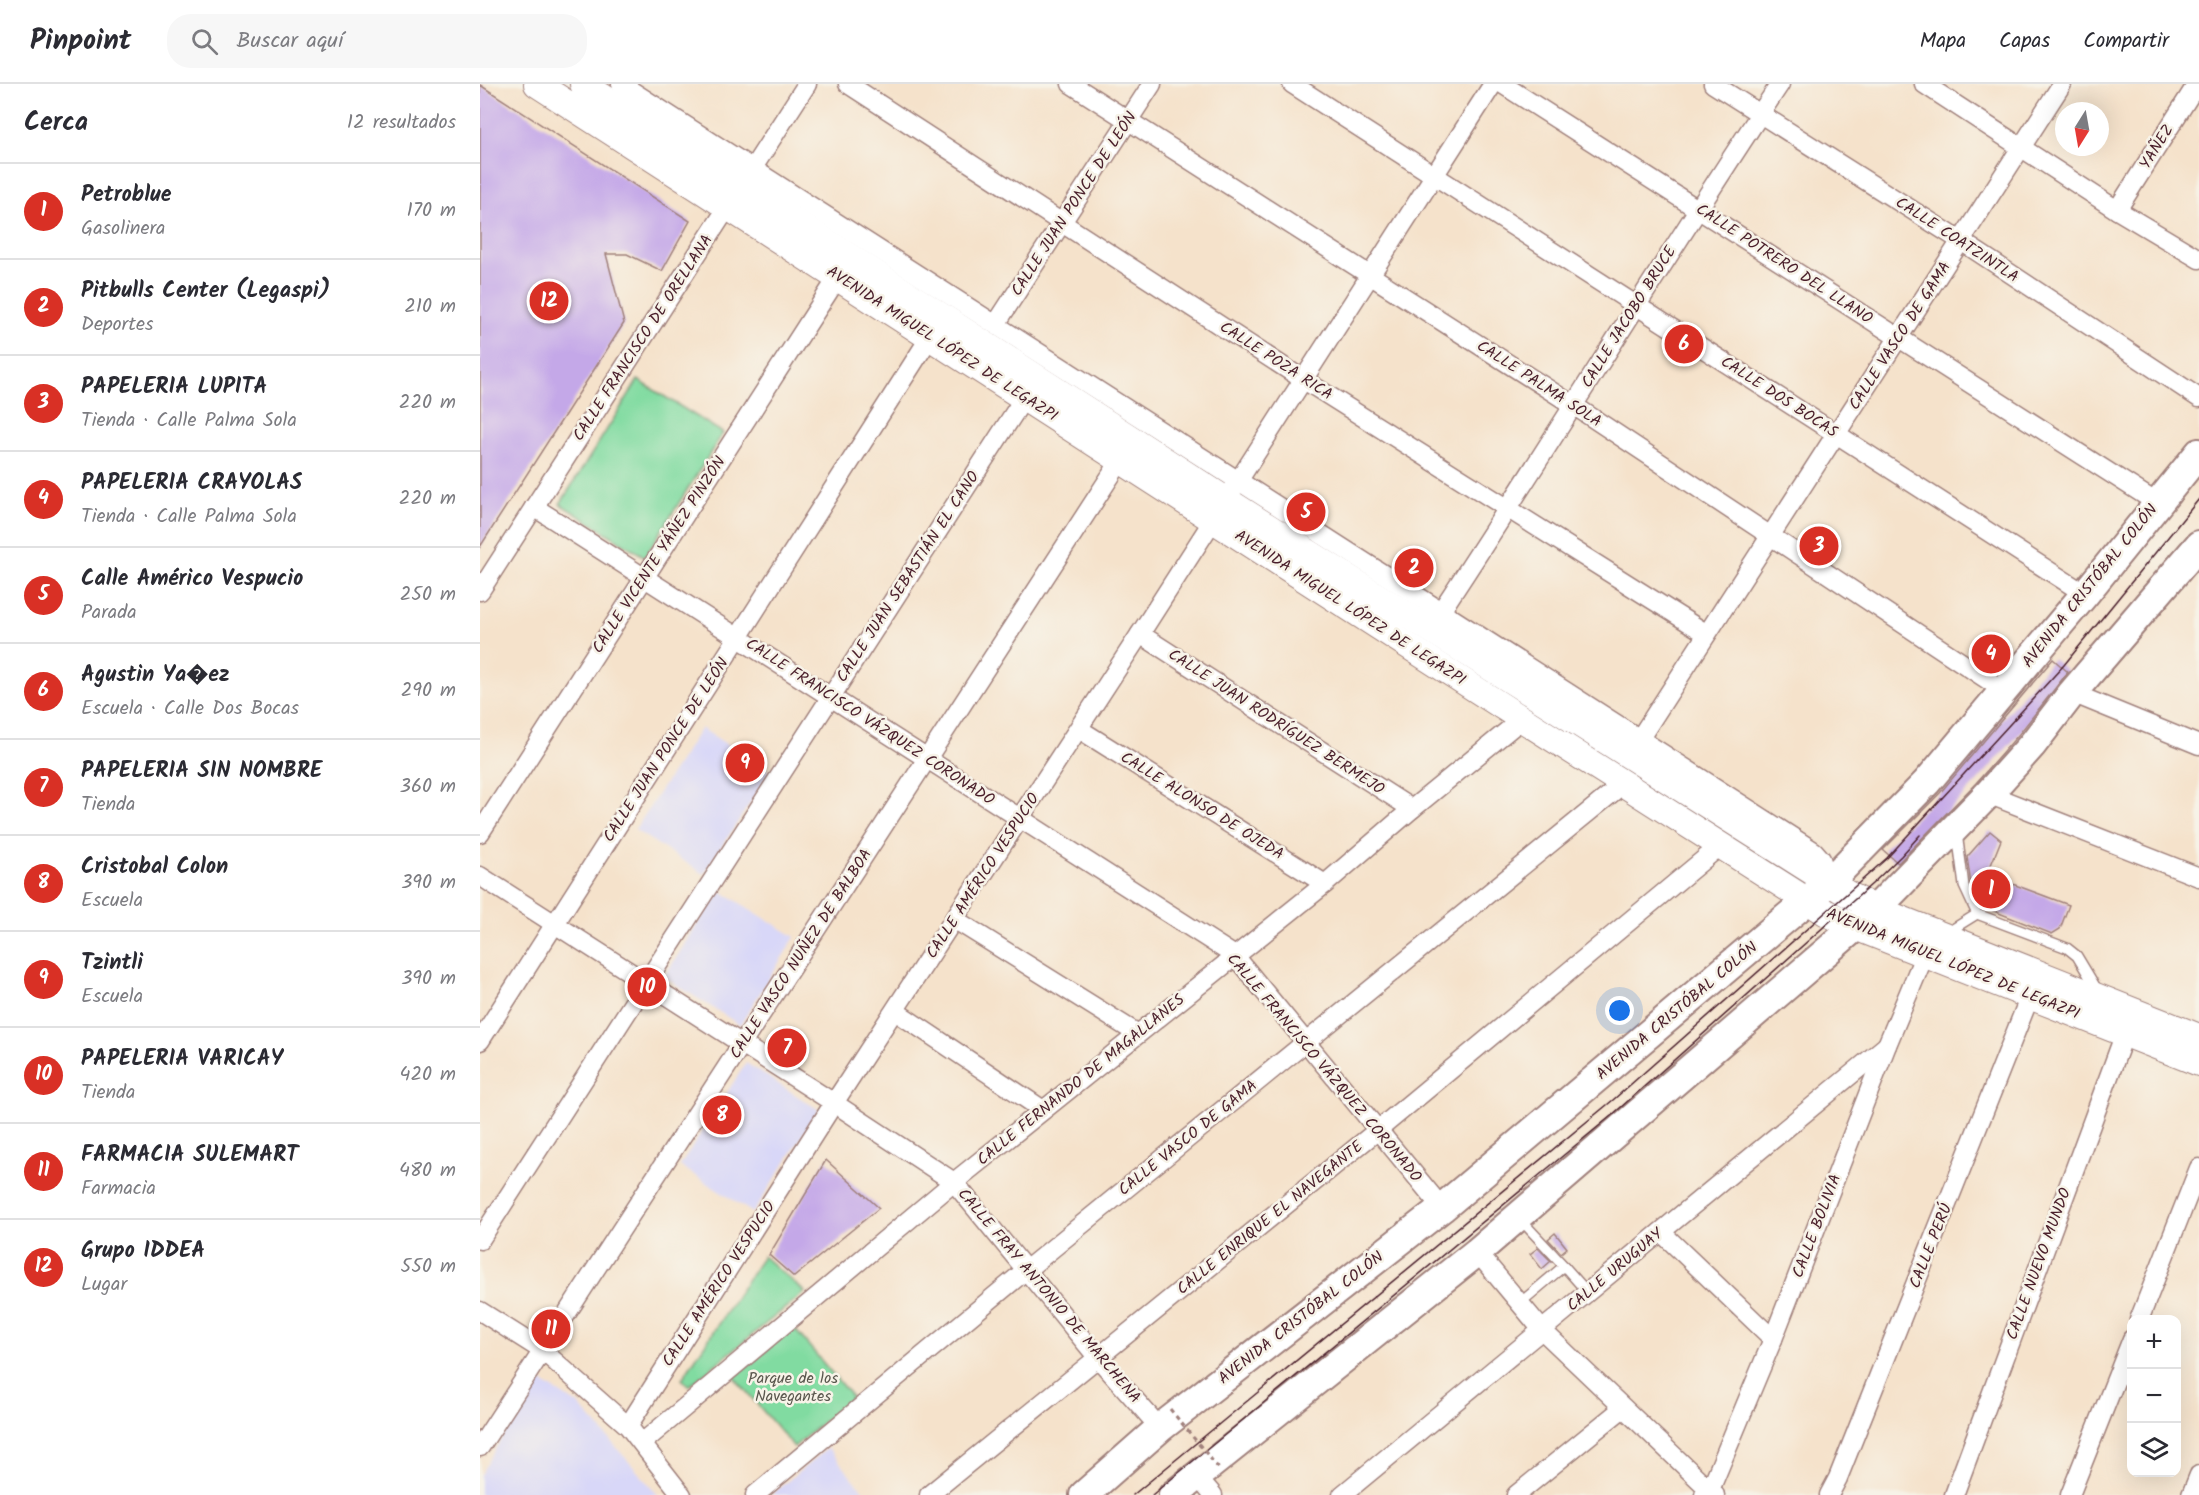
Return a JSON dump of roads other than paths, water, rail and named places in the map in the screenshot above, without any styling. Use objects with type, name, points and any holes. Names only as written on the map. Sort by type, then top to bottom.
[{"type":"main road","name":"AVENIDA MIGUEL LÓPEZ DE LEGAZPI","points":[[537,84],[740,187],[838,277],[1121,460],[1226,500],[1522,719],[1808,902],[1865,918],[1942,935],[2199,1037]]},
{"type":"main road","name":"AVENIDA MIGUEL LÓPEZ DE LEGAZPI","points":[[583,84],[1226,500],[1829,882],[1865,918],[1925,954],[2199,1062]]},
{"type":"main road","name":"AVENIDA CRISTÓBAL COLÓN","points":[[1084,1495],[1165,1419],[1442,1208],[1808,902],[1927,782],[2085,594],[2199,453]]},
{"type":"main road","points":[[1173,1495],[1210,1480],[1865,918],[1956,827],[2032,746],[2072,693],[2199,545]]},
{"type":"street","name":"AVENIDA MIGUEL LÓPEZ DE LEGAZPI","points":[[621,84],[740,187],[996,324],[1226,500],[1441,611],[1814,850],[1821,859],[1829,882]]},
{"type":"street","name":"CALLE FRANCISCO DE ORELLANA","points":[[480,591],[807,84]]},
{"type":"street","name":"CALLE POZA RICA","points":[[848,84],[1304,380],[1707,634]]},
{"type":"street","name":"CALLE PALMA SOLA","points":[[1071,84],[1573,405],[2003,690]]},
{"type":"street","name":"CALLE JUAN PONCE DE LEÓN","points":[[996,324],[1152,84]]},
{"type":"street","name":"CALLE DOS BOCAS","points":[[1292,84],[2085,594]]},
{"type":"street","name":"CALLE AMÉRICO VESPUCIO","points":[[628,1426],[834,1103],[1079,729],[1493,84]]},
{"type":"street","name":"CALLE POTRERO DEL LLANO","points":[[1502,84],[2157,503]]},
{"type":"street","name":"CALLE COATZINTLA","points":[[1713,84],[1961,241],[2199,398]]},
{"type":"street","name":"CALLE JACOBO BRUCE","points":[[1441,611],[1638,306],[1697,208],[1780,84]]},
{"type":"street","points":[[1924,84],[2117,210],[2199,259]]},
{"type":"street","name":"CALLE VASCO DE GAMA","points":[[1640,738],[2062,84]]},
{"type":"street","name":"YAÑEZ","points":[[2117,210],[2197,84]]},
{"type":"street","name":"CALLE VICENTE YÁÑEZ PINZÓN","points":[[480,833],[838,277]]},
{"type":"street","name":"CALLE JUAN PONCE DE LEÓN","points":[[480,1041],[930,337]]},
{"type":"street","name":"CALLE JUAN SEBASTIÁN EL CANO","points":[[480,1240],[1024,398]]},
{"type":"street","name":"CALLE VASCO NUÑEZ DE BALBOA","points":[[480,1447],[1121,460]]},
{"type":"street","name":"CALLE FRANCISCO VÁZQUEZ CORONADO","points":[[534,507],[1235,956],[1442,1208]]},
{"type":"street","name":"CALLE JUAN RODRÍGUEZ BERMEJO","points":[[1140,634],[1412,809]]},
{"type":"street","points":[[2072,693],[2199,745]]},
{"type":"street","name":"CALLE FERNANDO DE MAGALLANES","points":[[642,1443],[954,1182],[1325,884],[1522,719]]},
{"type":"street","name":"CALLE ALONSO DE OJEDA","points":[[1079,729],[1325,884]]},
{"type":"street","name":"CALLE VASCO DE GAMA","points":[[756,1495],[1026,1270],[1623,784]]},
{"type":"street","points":[[1988,794],[2199,877]]},
{"type":"street","name":"CALLE ENRIQUE EL NAVEGANTE","points":[[929,1495],[1378,1130],[1720,846]]},
{"type":"street","name":"CALLE FRAY ANTONIO DE MARCHENA","points":[[480,876],[954,1182],[1098,1358],[1165,1419]]},
{"type":"street","points":[[954,920],[1138,1034]]},
{"type":"street","name":"CALLE BOLIVIA","points":[[1709,1493],[1773,1339],[1887,1044],[1925,954]]},
{"type":"street","name":"CALLE PERÚ","points":[[1829,1495],[1838,1478],[2030,996]]},
{"type":"street","points":[[895,1011],[1043,1110]]},
{"type":"street","name":"CALLE NUEVO MUNDO","points":[[1954,1495],[2125,1033]]},
{"type":"street","name":"CALLE URUGUAY","points":[[1342,1495],[1887,1044]]},
{"type":"street","points":[[2141,1315],[2199,1168]]},
{"type":"street","points":[[1661,1232],[1773,1339]]},
{"type":"street","points":[[1477,1252],[1542,1331],[1709,1493]]},
{"type":"street","points":[[480,1311],[543,1351],[628,1426],[682,1495]]},
{"type":"street","points":[[2070,1495],[2127,1352]]},
{"type":"street","points":[[1516,1495],[1623,1408]]},
{"type":"street","points":[[2191,1495],[2199,1475]]},
{"type":"lane","points":[[1956,827],[1965,886],[1977,914],[2073,951],[2102,998]]},
{"type":"lane","points":[[1942,935],[1977,914]]},
{"type":"lane","points":[[1518,1216],[1588,1293]]},
{"type":"lane","points":[[1520,1303],[1564,1266]]},
{"type":"tram line","points":[[1133,1495],[1613,1100],[1887,858],[2064,665],[2199,499]]},
{"type":"tram line","points":[[1152,1495],[1611,1116],[1872,884],[1920,835]]},
{"type":"place","name":"Grupo IDDEA","points":[[549,301]]},
{"type":"place","name":"Agustin Ya�ez","points":[[1684,344]]},
{"type":"place","name":"Calle Américo Vespucio","points":[[1306,512]]},
{"type":"place","name":"PAPELERIA LUPITA","points":[[1819,546]]},
{"type":"place","name":"Pitbulls Center (Legaspi)","points":[[1414,568]]},
{"type":"place","name":"PAPELERIA CRAYOLAS","points":[[1991,654]]},
{"type":"place","name":"Tzintli","points":[[745,763]]},
{"type":"place","name":"Petroblue","points":[[1991,889]]},
{"type":"place","name":"PAPELERIA VARICAY","points":[[647,987]]},
{"type":"place","name":"PAPELERIA SIN NOMBRE","points":[[787,1048]]},
{"type":"place","name":"Cristobal Colon","points":[[722,1115]]},
{"type":"place","name":"FARMACIA SULEMART","points":[[551,1329]]},
{"type":"park label","name":"Parque de los Navegantes","points":[[793,1387]]}]
